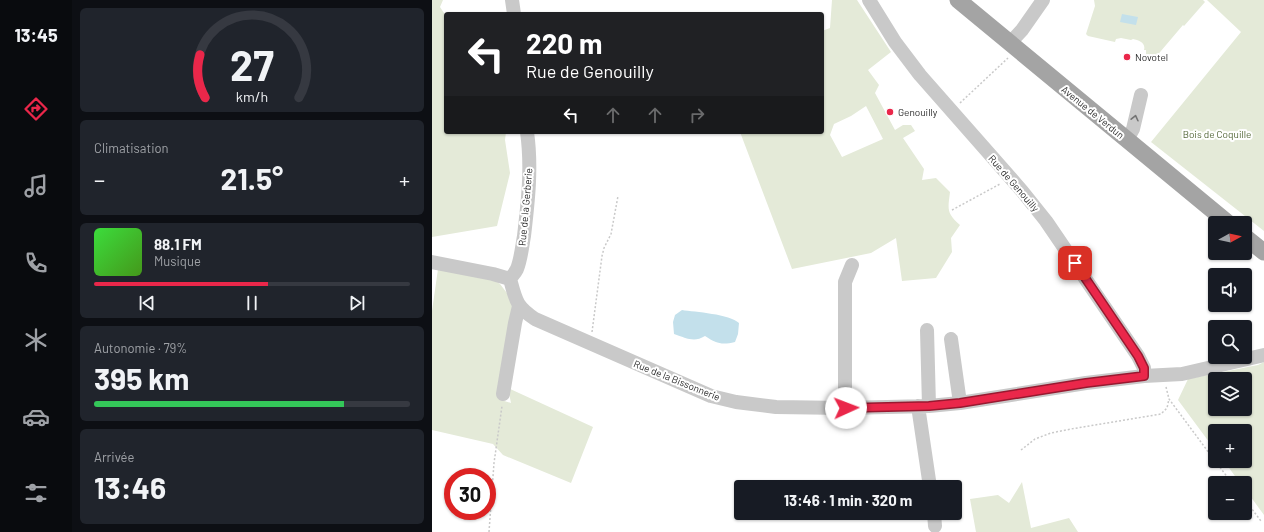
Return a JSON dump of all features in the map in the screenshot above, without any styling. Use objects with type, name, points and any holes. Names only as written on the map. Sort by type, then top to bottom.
[{"type":"main road","name":"Avenue de Verdun","points":[[958,0],[1219,216]]},
{"type":"main road","points":[[1252,243],[1264,252]]},
{"type":"street","points":[[512,0],[514,12]]},
{"type":"street","name":"Rue de Genouilly","points":[[869,0],[895,42],[920,75],[1046,221],[1138,356],[1144,368],[1144,376]]},
{"type":"street","points":[[1014,46],[1022,30],[1043,0]]},
{"type":"street","points":[[1127,140],[1133,129],[1141,95]]},
{"type":"street","name":"Rue de la Gerberie","points":[[510,280],[517,270],[521,257],[526,221],[529,189],[527,134]]},
{"type":"street","points":[[432,262],[486,273],[510,280]]},
{"type":"street","points":[[846,408],[846,282],[852,265]]},
{"type":"street","name":"Rue de la Bissonnerie","points":[[510,280],[519,306],[534,319],[711,396],[736,402],[776,407],[846,408],[923,406],[960,403],[1086,383],[1144,376],[1182,374],[1264,355]]},
{"type":"street","points":[[503,394],[519,306]]},
{"type":"street","points":[[927,330],[923,406],[929,480]]},
{"type":"street","points":[[951,339],[960,403]]},
{"type":"path","points":[[951,111],[1014,46]]},
{"type":"path","points":[[952,210],[1010,178]]},
{"type":"path","points":[[587,343],[592,333],[602,256],[611,234],[618,196]]},
{"type":"path","points":[[1163,375],[1169,399],[1208,452]]},
{"type":"path","points":[[489,532],[494,463],[503,394]]},
{"type":"path","points":[[1021,450],[1035,439],[1051,433],[1161,414],[1167,408],[1169,399]]},
{"type":"path","points":[[1220,468],[1227,476]]},
{"type":"path","points":[[1252,509],[1261,521]]},
{"type":"green space","points":[[432,0],[443,0],[440,7],[444,13],[444,134],[506,134],[505,140],[510,173],[497,226],[432,237]]},
{"type":"green space","points":[[832,0],[857,0],[891,52],[868,70],[879,85],[875,93],[895,130],[903,125],[911,125],[915,131],[903,138],[924,169],[922,180],[936,178],[950,192],[950,214],[960,225],[951,238],[952,252],[936,278],[902,281],[896,238],[871,253],[792,269],[741,134],[824,134],[824,30],[830,28]],"holes":[[[866,106],[883,139],[842,157],[830,135],[834,124],[851,116]]]},
{"type":"green space","points":[[1094,0],[1203,0],[1205,2],[1155,58],[1146,56],[1144,45],[1138,40],[1121,38],[1116,39],[1115,42],[1088,36],[1086,34],[1095,6]]},
{"type":"green space","name":"Bois de Coquille","points":[[1207,0],[1264,0],[1264,231],[1252,222],[1252,216],[1245,216],[1151,142],[1241,32]]},
{"type":"green space","points":[[438,269],[493,279],[500,284],[513,301],[501,400],[511,403],[508,388],[593,427],[571,483],[503,455],[493,444],[432,430],[432,311]]},
{"type":"green space","points":[[1264,362],[1264,515],[1252,499],[1252,476],[1235,476],[1229,468],[1252,468],[1252,424],[1208,424],[1208,441],[1178,400],[1188,379],[1208,375],[1208,416],[1252,416],[1252,372],[1223,372],[1258,365]]},
{"type":"green space","points":[[1022,482],[1031,528],[1069,518],[1078,532],[976,532],[970,499],[998,495],[1009,503]]},
{"type":"water","points":[[1122,14],[1138,17],[1136,25],[1120,22]]},
{"type":"water","points":[[682,310],[720,315],[728,317],[739,323],[738,334],[735,342],[720,343],[705,336],[694,339],[674,334],[673,322],[675,315]]},
{"type":"place","name":"Novotel","points":[[1127,57]]},
{"type":"place","name":"Genouilly","points":[[890,112]]},
{"type":"route","points":[[846,408],[929,406],[960,403],[1086,383],[1144,376],[1144,368],[1138,356],[1075,263]]}]
